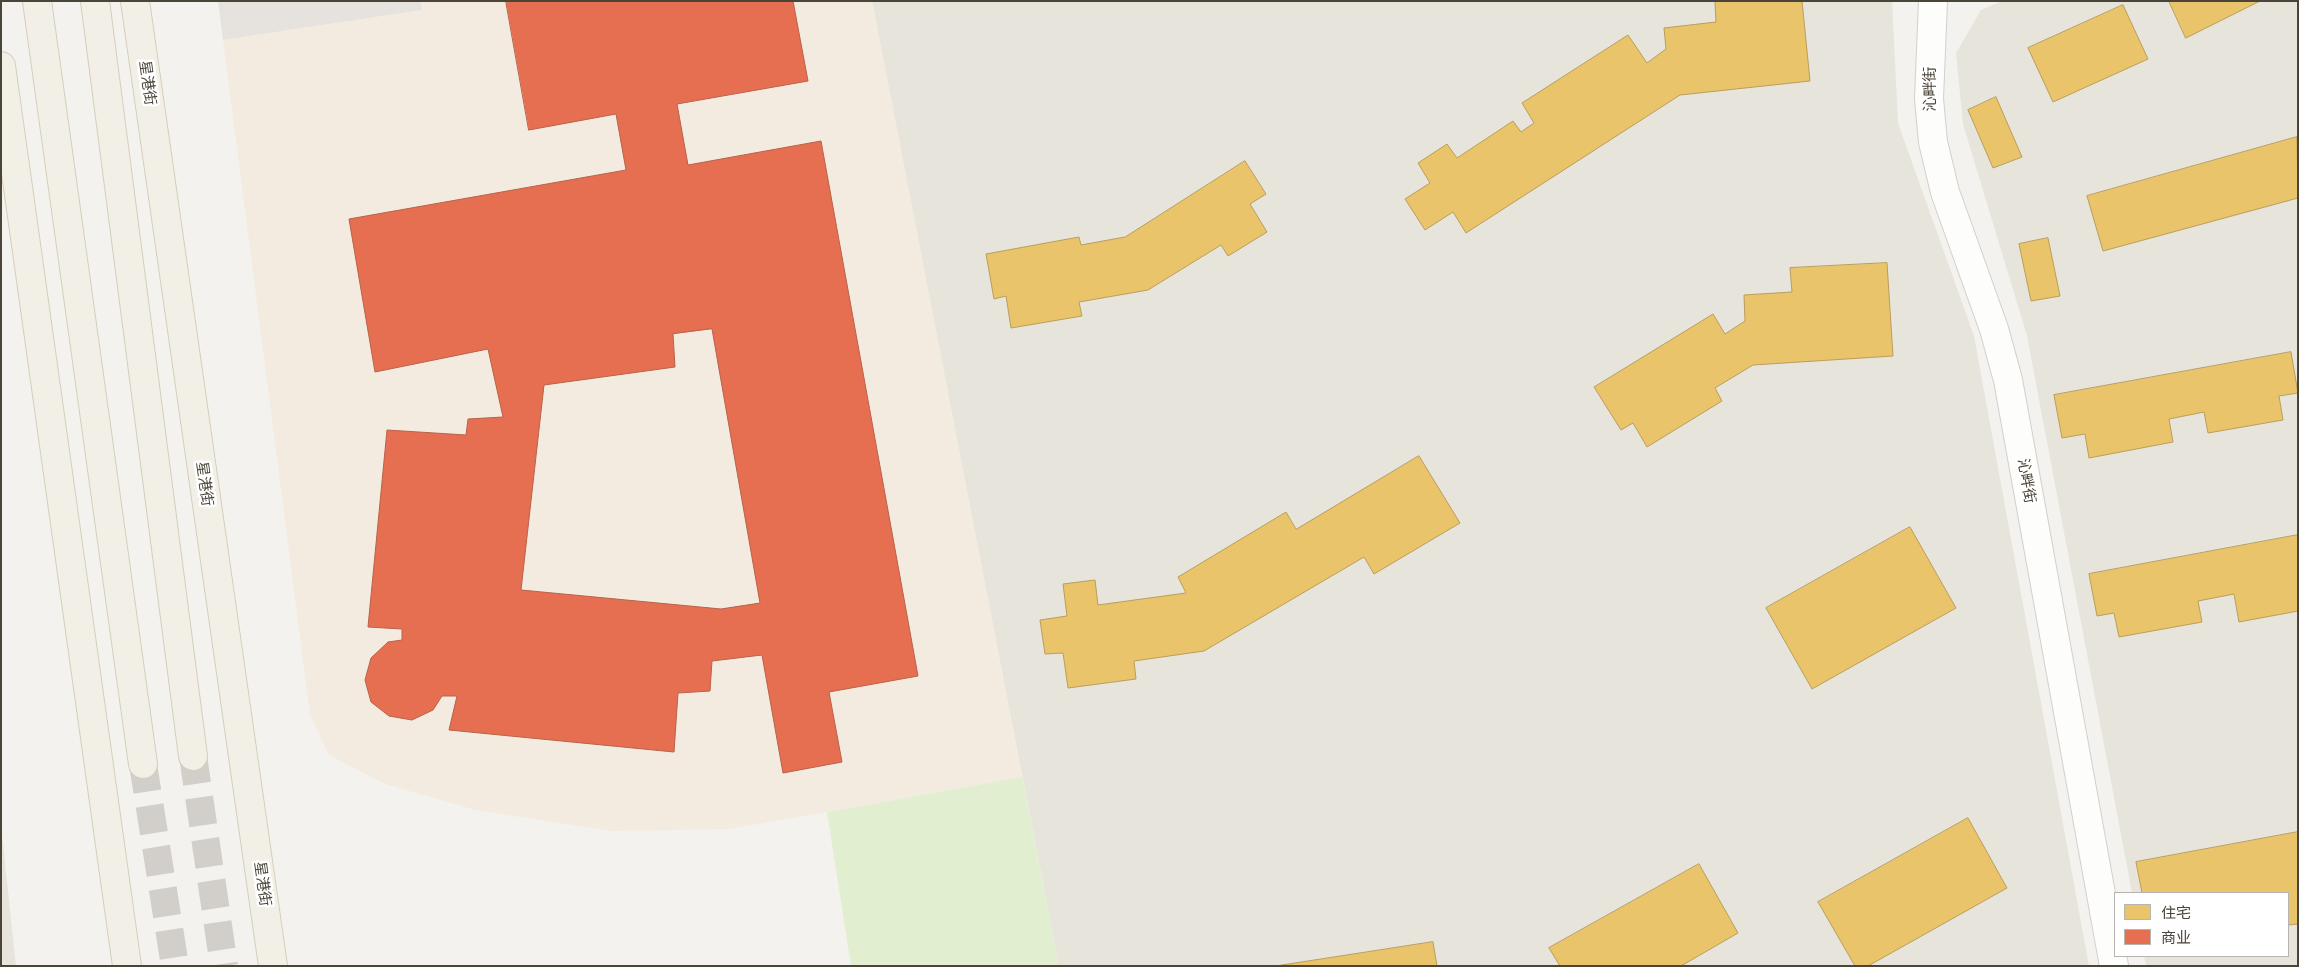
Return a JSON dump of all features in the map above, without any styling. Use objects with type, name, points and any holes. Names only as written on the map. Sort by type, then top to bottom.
[{"type":"main road","points":[[37,1],[144,764]]},
{"type":"main road","points":[[95,1],[193,756]]},
{"type":"main road","name":"星港街","points":[[135,1],[274,966]]},
{"type":"main road","points":[[1,66],[127,966]]},
{"type":"street","name":"沁畔街","points":[[1933,1],[1929,99],[1933,142],[1945,192],[1994,329],[2008,380],[2114,966]]},
{"type":"shaded area","points":[[218,1],[421,1],[422,10],[223,40]]},
{"type":"shaded area","points":[[421,1],[872,1],[1022,777],[730,829],[611,831],[475,810],[385,784],[329,755],[310,715],[223,40],[422,10]]},
{"type":"shaded area","points":[[872,1],[1892,1],[1898,123],[1974,336],[2089,966],[1059,966]]},
{"type":"shaded area","points":[[2002,1],[2298,1],[2298,966],[2146,966],[2144,957],[2289,957],[2289,892],[2132,892],[2027,336],[1963,124],[1956,53],[1981,10]]},
{"type":"shaded area","points":[[1,825],[16,966],[1,966]]},
{"type":"green space","points":[[1022,777],[1059,966],[851,966],[827,812]]},
{"type":"building: 住宅","points":[[1802,1],[1810,81],[1680,95],[1466,233],[1453,212],[1425,230],[1405,199],[1430,183],[1418,163],[1447,144],[1457,158],[1513,121],[1521,132],[1534,123],[1522,103],[1628,35],[1647,63],[1666,49],[1664,28],[1716,22],[1715,2]]},
{"type":"building: 住宅","points":[[2169,1],[2260,1],[2186,38]]},
{"type":"building: 住宅","points":[[2123,5],[2148,59],[2053,102],[2028,48]]},
{"type":"building: 住宅","points":[[1996,97],[2022,157],[1993,168],[1968,110]]},
{"type":"building: 住宅","points":[[2297,137],[2298,198],[2103,251],[2087,196]]},
{"type":"building: 住宅","points":[[1245,161],[1266,194],[1250,204],[1267,232],[1228,256],[1221,245],[1148,290],[1079,302],[1082,316],[1011,328],[1006,296],[994,299],[986,254],[1079,237],[1081,245],[1125,237]]},
{"type":"building: 住宅","points":[[2048,238],[2060,296],[2031,301],[2019,244]]},
{"type":"building: 住宅","points":[[1887,263],[1893,356],[1753,365],[1715,388],[1722,401],[1647,447],[1633,423],[1621,430],[1594,387],[1713,314],[1725,334],[1745,321],[1744,295],[1792,292],[1790,268]]},
{"type":"building: 住宅","points":[[2291,352],[2298,393],[2279,396],[2283,420],[2208,433],[2204,412],[2169,419],[2173,442],[2089,458],[2085,434],[2062,438],[2054,395]]},
{"type":"building: 住宅","points":[[1419,456],[1460,523],[1374,574],[1364,557],[1204,651],[1134,661],[1136,679],[1068,688],[1063,653],[1045,654],[1040,620],[1067,616],[1063,584],[1095,580],[1098,605],[1186,593],[1178,577],[1286,512],[1296,529]]},
{"type":"building: 住宅","points":[[1910,527],[1956,608],[1812,689],[1766,608]]},
{"type":"building: 住宅","points":[[2298,535],[2298,611],[2239,622],[2234,594],[2198,601],[2202,622],[2119,637],[2114,613],[2097,616],[2089,574]]},
{"type":"building: 住宅","points":[[1968,818],[2007,888],[1868,966],[1855,966],[1818,902]]},
{"type":"building: 住宅","points":[[2298,832],[2298,924],[2289,925],[2289,892],[2142,892],[2136,862]]},
{"type":"building: 住宅","points":[[1699,864],[1738,933],[1681,966],[1560,966],[1549,948]]},
{"type":"building: 住宅","points":[[1433,942],[1437,966],[1276,966]]},
{"type":"building: 商业","points":[[506,1],[793,1],[808,81],[677,104],[688,165],[821,141],[918,676],[829,692],[842,762],[783,773],[762,655],[712,661],[710,691],[678,693],[674,752],[449,730],[457,696],[442,696],[433,710],[412,720],[389,716],[371,702],[365,680],[371,658],[388,642],[402,640],[402,629],[368,627],[387,430],[466,435],[468,419],[503,417],[488,349],[375,372],[349,219],[626,170],[616,114],[529,130]],"holes":[[[712,329],[760,603],[721,609],[521,590],[544,385],[675,367],[673,334]]]},
{"type":"tunnel","points":[[193,756],[224,966]]},
{"type":"tunnel","points":[[143,764],[175,966]]}]
